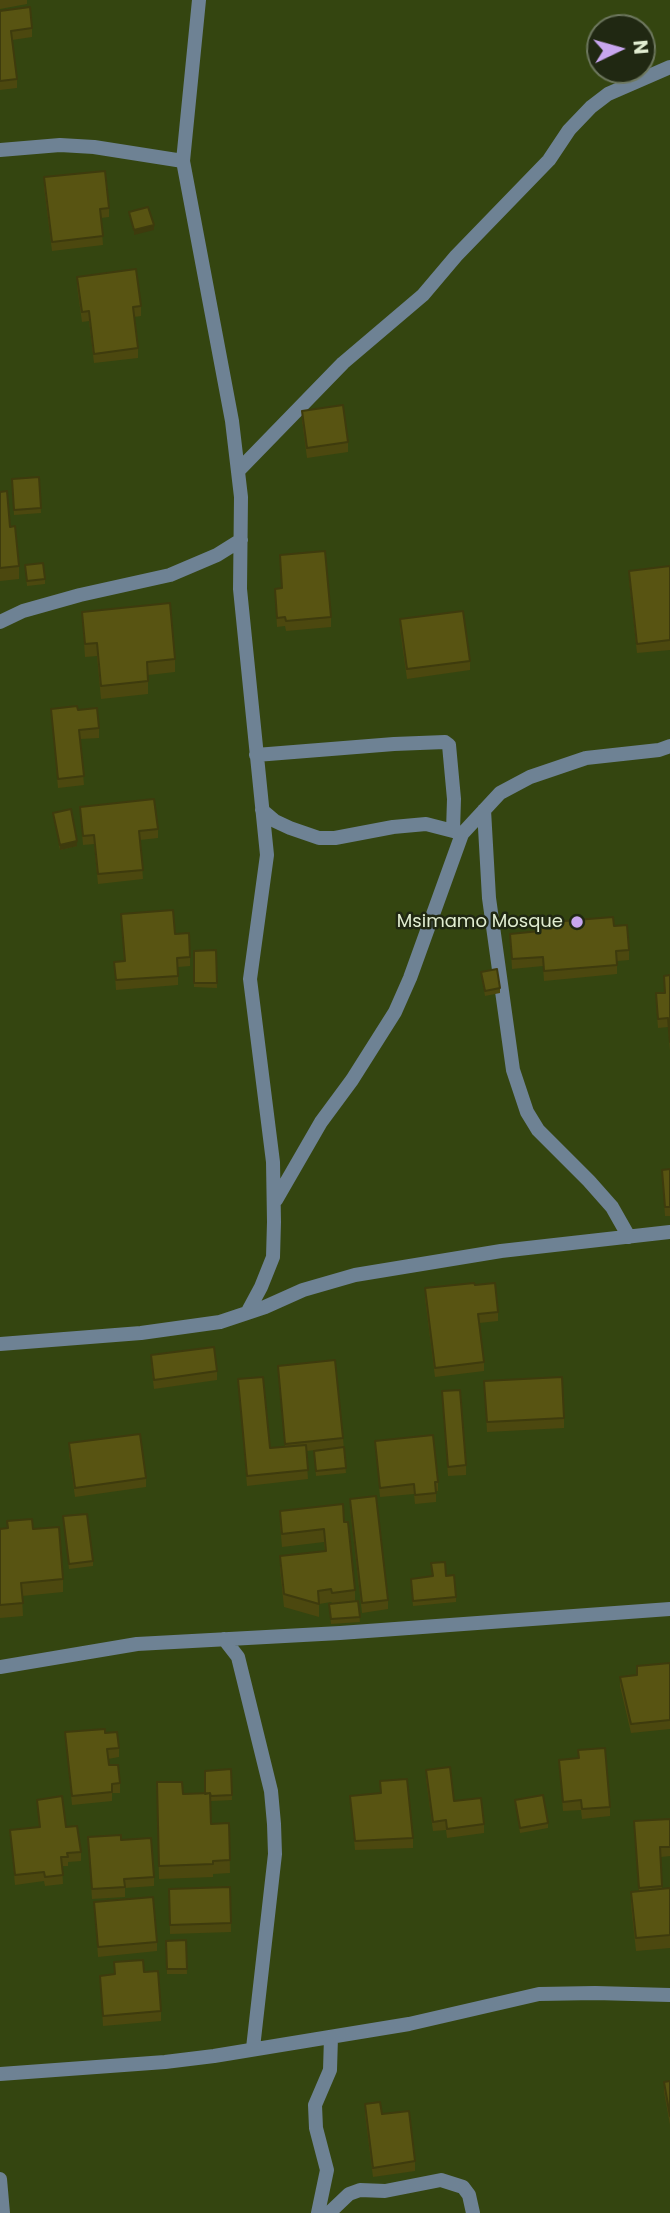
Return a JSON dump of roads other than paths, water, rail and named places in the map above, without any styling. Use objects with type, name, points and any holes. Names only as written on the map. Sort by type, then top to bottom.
[{"type":"street","points":[[200,0],[183,161],[219,364],[232,421],[241,497],[240,589],[267,855],[250,979],[274,1162],[273,1257],[247,1313]]},
{"type":"street","points":[[238,471],[344,363],[423,295],[456,256],[549,160],[569,130],[591,107],[608,94],[670,67]]},
{"type":"street","points":[[0,150],[60,145],[94,147],[183,161]]},
{"type":"street","points":[[0,622],[23,611],[80,595],[170,575],[216,555],[241,540]]},
{"type":"street","points":[[256,755],[342,747],[438,741],[445,743],[449,745],[457,832],[415,967],[395,1012],[352,1080],[321,1122],[275,1201]]},
{"type":"street","points":[[457,832],[500,793],[530,777],[586,758],[659,750],[670,746]]},
{"type":"street","points":[[262,810],[275,821],[319,838],[426,824],[457,832]]},
{"type":"street","points":[[484,810],[489,898],[513,1070],[527,1112],[538,1130],[612,1208],[629,1237]]},
{"type":"street","points":[[0,1344],[141,1333],[220,1322],[303,1290],[355,1275],[501,1251],[670,1232]]},
{"type":"street","points":[[0,1667],[137,1644],[340,1633],[670,1609]]},
{"type":"street","points":[[225,1639],[238,1657],[271,1791],[274,1824],[275,1854],[253,2048]]},
{"type":"street","points":[[0,2074],[165,2062],[409,2025],[539,1994],[670,1995]]},
{"type":"street","points":[[318,2213],[327,2171],[316,2128],[315,2105],[330,2070],[331,2037]]},
{"type":"street","points":[[0,2179],[3,2213]]},
{"type":"street","points":[[330,2213],[355,2191],[384,2191],[442,2180],[463,2187],[469,2195],[473,2213]]},
{"type":"place","name":"Msimamo Mosque","points":[[577,922]]}]
